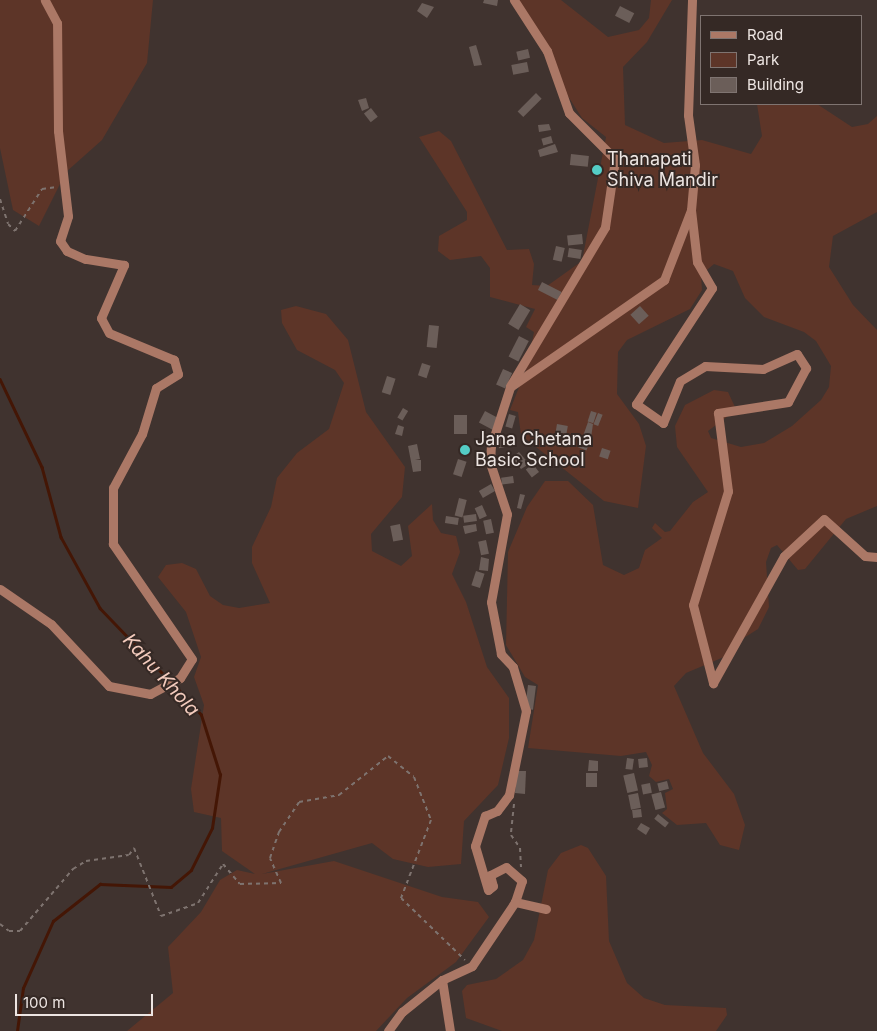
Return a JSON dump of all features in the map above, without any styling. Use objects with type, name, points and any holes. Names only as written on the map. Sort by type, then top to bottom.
[{"type":"street","points":[[0,589],[51,624],[110,686],[150,694],[180,678],[192,659],[113,544],[113,488],[142,434],[156,388],[173,380],[176,368],[174,360],[109,333],[101,318],[124,265],[67,251],[60,241],[68,216],[66,186],[58,131],[57,24],[45,0]]},
{"type":"street","points":[[388,1031],[402,1012],[442,980],[472,966],[515,902],[522,885],[520,877],[500,866],[490,875],[493,886],[488,890],[476,846],[485,816],[497,811],[508,796],[526,711],[513,667],[501,654],[490,591],[507,514],[490,463],[491,446],[510,387],[605,227],[614,159],[569,113],[547,51],[514,0]]},
{"type":"street","points":[[692,1],[688,115],[695,165],[691,210],[697,262],[712,288],[636,404],[663,423],[680,382],[705,366],[763,369],[797,354],[806,368],[788,402],[718,413],[728,491],[693,605],[713,683],[784,556],[824,519],[865,556],[877,557]]},
{"type":"street","points":[[510,387],[664,280],[691,210]]},
{"type":"street","points":[[515,902],[546,909]]},
{"type":"street","points":[[442,980],[450,1031]]},
{"type":"path","points":[[0,199],[8,224],[15,231],[42,189],[66,186]]},
{"type":"path","points":[[0,924],[9,931],[20,931],[72,868],[86,861],[130,855],[134,848],[161,916],[198,903],[223,864],[240,884],[282,883],[270,858],[278,832],[299,802],[339,794],[388,756],[414,777],[431,820],[401,898],[472,966]]},
{"type":"path","points":[[508,796],[516,811],[511,835],[520,848],[520,877]]},
{"type":"green space","points":[[0,0],[153,0],[147,63],[102,140],[66,172],[39,226],[13,210],[0,148]]},
{"type":"green space","points":[[517,0],[561,0],[608,37],[639,30],[649,18],[651,0],[672,0],[647,42],[623,67],[625,125],[664,143],[702,140],[751,154],[762,136],[757,105],[819,105],[852,127],[868,124],[877,116],[877,212],[833,236],[829,267],[853,305],[877,330],[877,506],[846,519],[805,569],[798,570],[777,545],[771,548],[766,562],[769,607],[758,629],[739,641],[731,654],[686,673],[674,686],[703,753],[734,794],[745,825],[739,850],[720,845],[706,823],[677,825],[662,813],[667,809],[665,793],[673,789],[669,779],[656,782],[649,776],[652,765],[646,752],[621,756],[528,748],[538,685],[525,677],[506,645],[508,552],[527,507],[545,481],[568,481],[593,505],[603,565],[624,575],[639,568],[645,550],[662,538],[652,528],[655,523],[665,532],[670,531],[693,502],[708,492],[677,447],[675,426],[685,405],[714,390],[728,392],[735,407],[732,413],[708,431],[711,438],[741,447],[764,443],[792,426],[821,400],[829,387],[831,366],[816,341],[804,332],[764,317],[745,298],[733,271],[714,264],[701,275],[702,290],[690,309],[627,340],[618,352],[617,394],[639,424],[646,446],[638,508],[604,501],[521,435],[518,412],[510,410],[527,367],[534,332],[526,327],[535,309],[490,297],[490,268],[481,256],[450,260],[438,251],[439,236],[467,220],[467,212],[419,137],[439,131],[451,141],[507,250],[529,249],[534,264],[532,285],[547,286],[582,261],[606,137],[582,118],[566,93],[532,20]]},
{"type":"green space","points":[[296,306],[326,314],[348,340],[366,412],[405,467],[402,497],[371,534],[372,551],[401,566],[412,556],[408,526],[432,504],[433,520],[441,533],[456,536],[460,552],[452,574],[466,602],[487,667],[509,698],[509,738],[498,785],[464,821],[461,864],[428,867],[393,859],[372,843],[262,874],[334,861],[442,897],[478,902],[489,917],[456,962],[407,998],[376,1031],[127,1031],[173,993],[168,947],[201,912],[220,880],[237,870],[255,874],[222,851],[221,818],[194,812],[191,789],[204,705],[194,677],[201,657],[186,612],[158,577],[166,565],[182,563],[196,569],[210,596],[223,605],[239,608],[270,603],[252,563],[252,547],[271,507],[277,478],[297,453],[329,429],[344,383],[335,370],[297,350],[282,323],[281,310]]},
{"type":"green space","points":[[581,845],[588,848],[606,876],[609,941],[627,983],[644,998],[665,1005],[726,1008],[727,1015],[716,1031],[502,1031],[466,1018],[462,991],[467,985],[496,979],[523,960],[534,940],[548,870],[561,853]]},
{"type":"building","points":[[484,0],[498,0],[497,6],[483,3]]},
{"type":"building","points":[[422,3],[434,7],[427,18],[417,11]]},
{"type":"building","points":[[620,6],[634,13],[629,23],[615,16]]},
{"type":"building","points":[[476,45],[482,65],[474,66],[469,47]]},
{"type":"building","points":[[528,49],[530,58],[518,60],[516,52]]},
{"type":"building","points":[[527,62],[529,72],[513,75],[511,65]]},
{"type":"building","points":[[536,93],[542,99],[523,117],[518,111]]},
{"type":"building","points":[[366,98],[369,108],[362,111],[358,100]]},
{"type":"building","points":[[371,108],[378,117],[371,122],[364,114]]},
{"type":"building","points":[[549,124],[551,130],[539,132],[538,125]]},
{"type":"building","points":[[551,136],[553,143],[543,145],[541,139]]},
{"type":"building","points":[[555,144],[558,152],[540,157],[538,150]]},
{"type":"building","points":[[571,154],[589,156],[588,167],[570,165]]},
{"type":"building","points":[[582,234],[583,244],[568,246],[567,236]]},
{"type":"building","points":[[556,246],[565,248],[562,262],[553,260]]},
{"type":"building","points":[[569,248],[582,250],[580,259],[568,257]]},
{"type":"building","points":[[542,282],[562,292],[558,300],[538,290]]},
{"type":"building","points":[[520,304],[530,310],[518,330],[508,324]]},
{"type":"building","points":[[640,306],[649,316],[639,324],[630,315]]},
{"type":"building","points":[[429,325],[439,326],[437,348],[427,347]]},
{"type":"building","points":[[519,336],[529,341],[518,361],[509,356]]},
{"type":"building","points":[[422,363],[431,366],[427,378],[418,375]]},
{"type":"building","points":[[503,369],[512,373],[505,389],[496,385]]},
{"type":"building","points":[[387,376],[396,379],[390,395],[382,392]]},
{"type":"building","points":[[403,408],[408,411],[402,421],[397,417]]},
{"type":"building","points":[[485,411],[500,419],[494,430],[479,422]]},
{"type":"building","points":[[591,411],[597,413],[593,423],[588,421]]},
{"type":"building","points":[[598,413],[603,415],[598,426],[594,424]]},
{"type":"building","points":[[509,414],[516,416],[512,428],[505,426]]},
{"type":"building","points":[[454,415],[467,415],[467,434],[454,434]]},
{"type":"building","points":[[588,422],[593,424],[591,438],[583,436]]},
{"type":"building","points":[[557,424],[568,426],[566,434],[556,432]]},
{"type":"building","points":[[398,425],[404,427],[402,436],[395,434]]},
{"type":"building","points":[[504,437],[506,447],[499,448],[497,438]]},
{"type":"building","points":[[582,437],[590,440],[586,450],[578,447]]},
{"type":"building","points":[[417,444],[420,459],[415,460],[421,460],[421,471],[413,472],[408,446]]},
{"type":"building","points":[[602,448],[611,451],[608,459],[599,457]]},
{"type":"building","points":[[519,452],[529,464],[521,469],[512,457]]},
{"type":"building","points":[[458,459],[467,462],[462,477],[453,474]]},
{"type":"building","points":[[533,464],[539,472],[532,477],[526,469]]},
{"type":"building","points":[[513,476],[514,483],[502,485],[501,478]]},
{"type":"building","points":[[491,484],[495,491],[483,498],[479,491]]},
{"type":"building","points":[[520,494],[525,495],[521,509],[517,508]]},
{"type":"building","points":[[459,498],[467,500],[462,517],[455,515]]},
{"type":"building","points":[[482,505],[487,516],[480,519],[475,508]]},
{"type":"building","points":[[476,514],[477,521],[464,523],[463,516]]},
{"type":"building","points":[[446,516],[459,518],[458,525],[445,523]]},
{"type":"building","points":[[491,519],[494,533],[486,534],[483,521]]},
{"type":"building","points":[[400,524],[403,540],[393,542],[390,526]]},
{"type":"building","points":[[476,524],[477,531],[465,534],[463,526]]},
{"type":"building","points":[[486,540],[489,554],[481,555],[478,542]]},
{"type":"building","points":[[481,557],[489,559],[488,571],[479,570]]},
{"type":"building","points":[[476,571],[485,574],[480,588],[471,585]]},
{"type":"building","points":[[528,685],[536,686],[533,710],[525,709]]},
{"type":"building","points":[[627,758],[634,759],[632,770],[625,769]]},
{"type":"building","points":[[647,758],[648,767],[639,768],[638,759]]},
{"type":"building","points":[[589,760],[598,761],[598,771],[588,771]]},
{"type":"building","points":[[517,771],[526,771],[525,794],[515,793]]},
{"type":"building","points":[[586,773],[597,773],[597,787],[586,787]]},
{"type":"building","points":[[634,773],[638,791],[627,793],[623,775]]},
{"type":"building","points":[[667,781],[669,789],[659,791],[657,783]]},
{"type":"building","points":[[650,783],[652,793],[643,795],[641,785]]},
{"type":"building","points":[[661,792],[665,807],[655,810],[651,795]]},
{"type":"building","points":[[638,793],[641,808],[631,810],[628,795]]},
{"type":"building","points":[[641,809],[642,817],[633,818],[632,810]]},
{"type":"building","points":[[658,814],[669,823],[665,827],[654,819]]},
{"type":"building","points":[[641,823],[650,828],[646,835],[637,829]]},
{"type":"waterway","name":"Kahu Khola","points":[[0,379],[42,467],[61,537],[100,608],[169,680]]},
{"type":"waterway","name":"Kahu Khola","points":[[17,1031],[23,988],[53,921],[100,884],[171,887],[191,870],[212,828],[220,775],[201,715],[173,684]]},
{"type":"place","name":"Thanapati Shiva Mandir","points":[[597,170]]},
{"type":"place","name":"Jana Chetana Basic School","points":[[465,450]]}]
